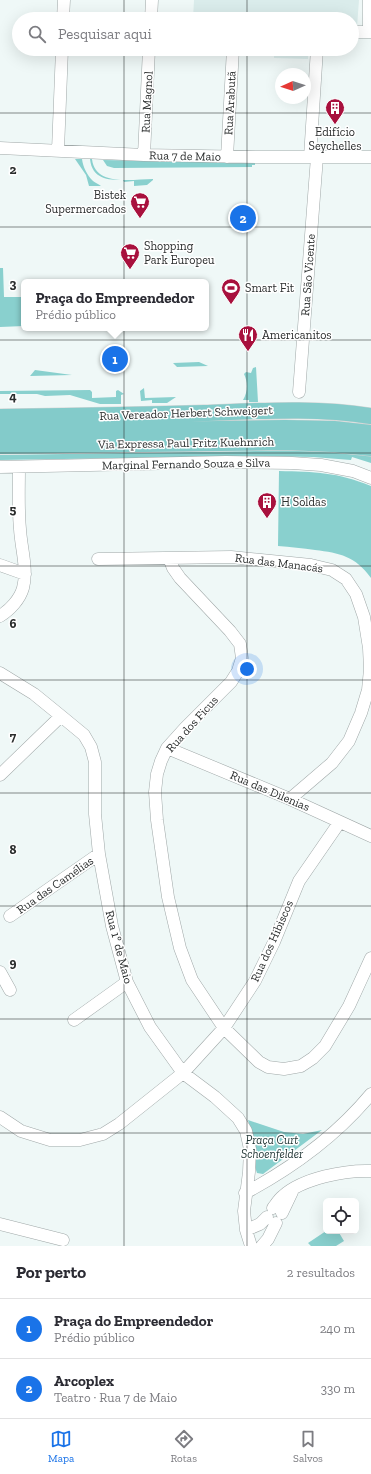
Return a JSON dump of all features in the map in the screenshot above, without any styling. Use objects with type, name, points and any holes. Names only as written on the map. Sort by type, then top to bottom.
[{"type":"main road","name":"Rua Vereador Herbert Schweigert","points":[[0,417],[294,410],[334,411],[371,416]]},
{"type":"main road","name":"Via Expressa Paul Fritz Kuehnrich","points":[[0,432],[285,428],[334,429],[371,433]]},
{"type":"main road","name":"Via Expressa Paul Fritz Kuehnrich","points":[[0,446],[287,442],[332,444],[371,448]]},
{"type":"street","points":[[63,12],[64,0]]},
{"type":"street","points":[[151,12],[152,0]]},
{"type":"street","points":[[359,32],[370,32],[369,0]]},
{"type":"street","points":[[58,150],[62,56]]},
{"type":"street","name":"Rua Magnol","points":[[144,155],[149,56]]},
{"type":"street","name":"Rua Arabutã","points":[[227,157],[233,56]]},
{"type":"street","name":"Rua São Vicente","points":[[299,392],[314,157],[317,56]]},
{"type":"street","name":"Rua 7 de Maio","points":[[0,148],[144,155],[227,157],[371,157]]},
{"type":"street","name":"Marginal Fernando Souza e Silva","points":[[0,467],[226,462],[292,463],[321,465],[353,471],[371,478]]},
{"type":"street","points":[[0,616],[6,613],[17,601],[23,588],[24,574],[20,528],[19,467]]},
{"type":"street","name":"Rua das Manacás","points":[[98,559],[231,557],[311,565],[332,570],[346,578],[356,594],[364,617],[370,648],[368,690],[364,705],[349,741],[332,763],[290,799]]},
{"type":"street","name":"Rua dos Ficus","points":[[169,558],[173,568],[180,578],[230,631],[240,644],[242,658],[238,671],[231,682],[168,748],[161,761],[157,774],[157,820],[168,897],[180,948],[192,980],[224,1028],[259,1062],[268,1067],[284,1069],[301,1066],[313,1058],[325,1046],[348,1006],[371,958]]},
{"type":"street","points":[[0,565],[24,574]]},
{"type":"street","name":"Rua 1º de Maio","points":[[2,678],[34,694],[84,735],[92,748],[94,762],[95,814],[99,854],[112,926],[127,982],[150,1027],[183,1073],[215,1096],[238,1118],[246,1131],[250,1149],[249,1172],[245,1193],[244,1211],[246,1230],[251,1246]]},
{"type":"street","points":[[0,775],[61,716]]},
{"type":"street","name":"Rua das Dilenias","points":[[168,748],[290,799],[371,836]]},
{"type":"street","name":"Rua dos Hibiscos","points":[[0,1116],[21,1131],[50,1140],[80,1140],[103,1134],[120,1124],[183,1073],[224,1028],[255,981],[274,942],[299,881],[339,822]]},
{"type":"street","name":"Rua das Camélias","points":[[10,916],[99,854]]},
{"type":"street","points":[[0,972],[10,990]]},
{"type":"street","points":[[74,1020],[127,982]]},
{"type":"street","points":[[245,1193],[272,1179],[338,1129],[371,1094]]},
{"type":"street","points":[[246,1230],[260,1224],[274,1215],[293,1189],[309,1181],[335,1173],[361,1170],[371,1171]]},
{"type":"street","points":[[262,1246],[268,1239],[274,1215]]},
{"type":"street","points":[[0,1224],[63,1240]]},
{"type":"shaded area","points":[[194,0],[359,0],[358,12],[193,12]]},
{"type":"shaded area","points":[[274,56],[308,56],[308,59],[274,58]]},
{"type":"green space","points":[[75,159],[82,159],[84,168],[89,176],[94,182],[101,186],[89,186],[86,175]]},
{"type":"green space","points":[[90,159],[92,159],[95,168],[100,174],[107,178],[116,180],[106,179],[94,171],[91,166]]},
{"type":"green space","points":[[103,160],[255,163],[255,165],[252,165],[252,167],[114,168],[107,166]]},
{"type":"green space","points":[[153,179],[147,185],[134,186],[134,181],[124,182],[123,180]]},
{"type":"green space","points":[[0,268],[3,268],[4,297],[21,297],[21,326],[0,327]]},
{"type":"green space","points":[[199,362],[208,366],[177,367],[173,363]]},
{"type":"green space","points":[[256,367],[258,402],[249,402],[249,400],[243,400],[247,387],[244,374],[246,372],[251,373],[253,368]]},
{"type":"green space","points":[[35,370],[72,375],[30,376]]},
{"type":"green space","points":[[144,388],[145,398],[176,397],[167,403],[152,403],[152,400],[141,401],[140,391]]},
{"type":"green space","points":[[90,390],[92,392],[92,398],[116,397],[116,391],[118,390],[124,394],[121,395],[121,404],[100,404],[70,395],[45,396],[37,394],[0,394],[0,391]]},
{"type":"green space","points":[[313,450],[371,456],[371,463],[352,457],[351,460],[313,457],[255,456],[0,460],[0,455]]},
{"type":"green space","points":[[279,471],[315,472],[336,475],[371,486],[371,578],[353,560],[339,554],[278,546]]},
{"type":"green space","name":"Praça Curt Schoenfelder","points":[[248,1120],[284,1132],[303,1134],[322,1130],[263,1174],[257,1173],[255,1167],[254,1141]]},
{"type":"green space","points":[[323,1233],[340,1234],[344,1241],[336,1246],[311,1246],[308,1243]]},
{"type":"place","name":"Edifício Seychelles","points":[[335,125]]},
{"type":"place","name":"Arcoplex","points":[[243,218]]},
{"type":"place","name":"Bistek Supermercados","points":[[140,219]]},
{"type":"place","name":"Shopping Park Europeu","points":[[130,270]]},
{"type":"place","name":"Smart Fit","points":[[231,305]]},
{"type":"place","name":"Americanitos","points":[[248,352]]},
{"type":"place","name":"Praça do Empreendedor","points":[[115,359]]},
{"type":"place","name":"H Soldas","points":[[267,519]]}]
